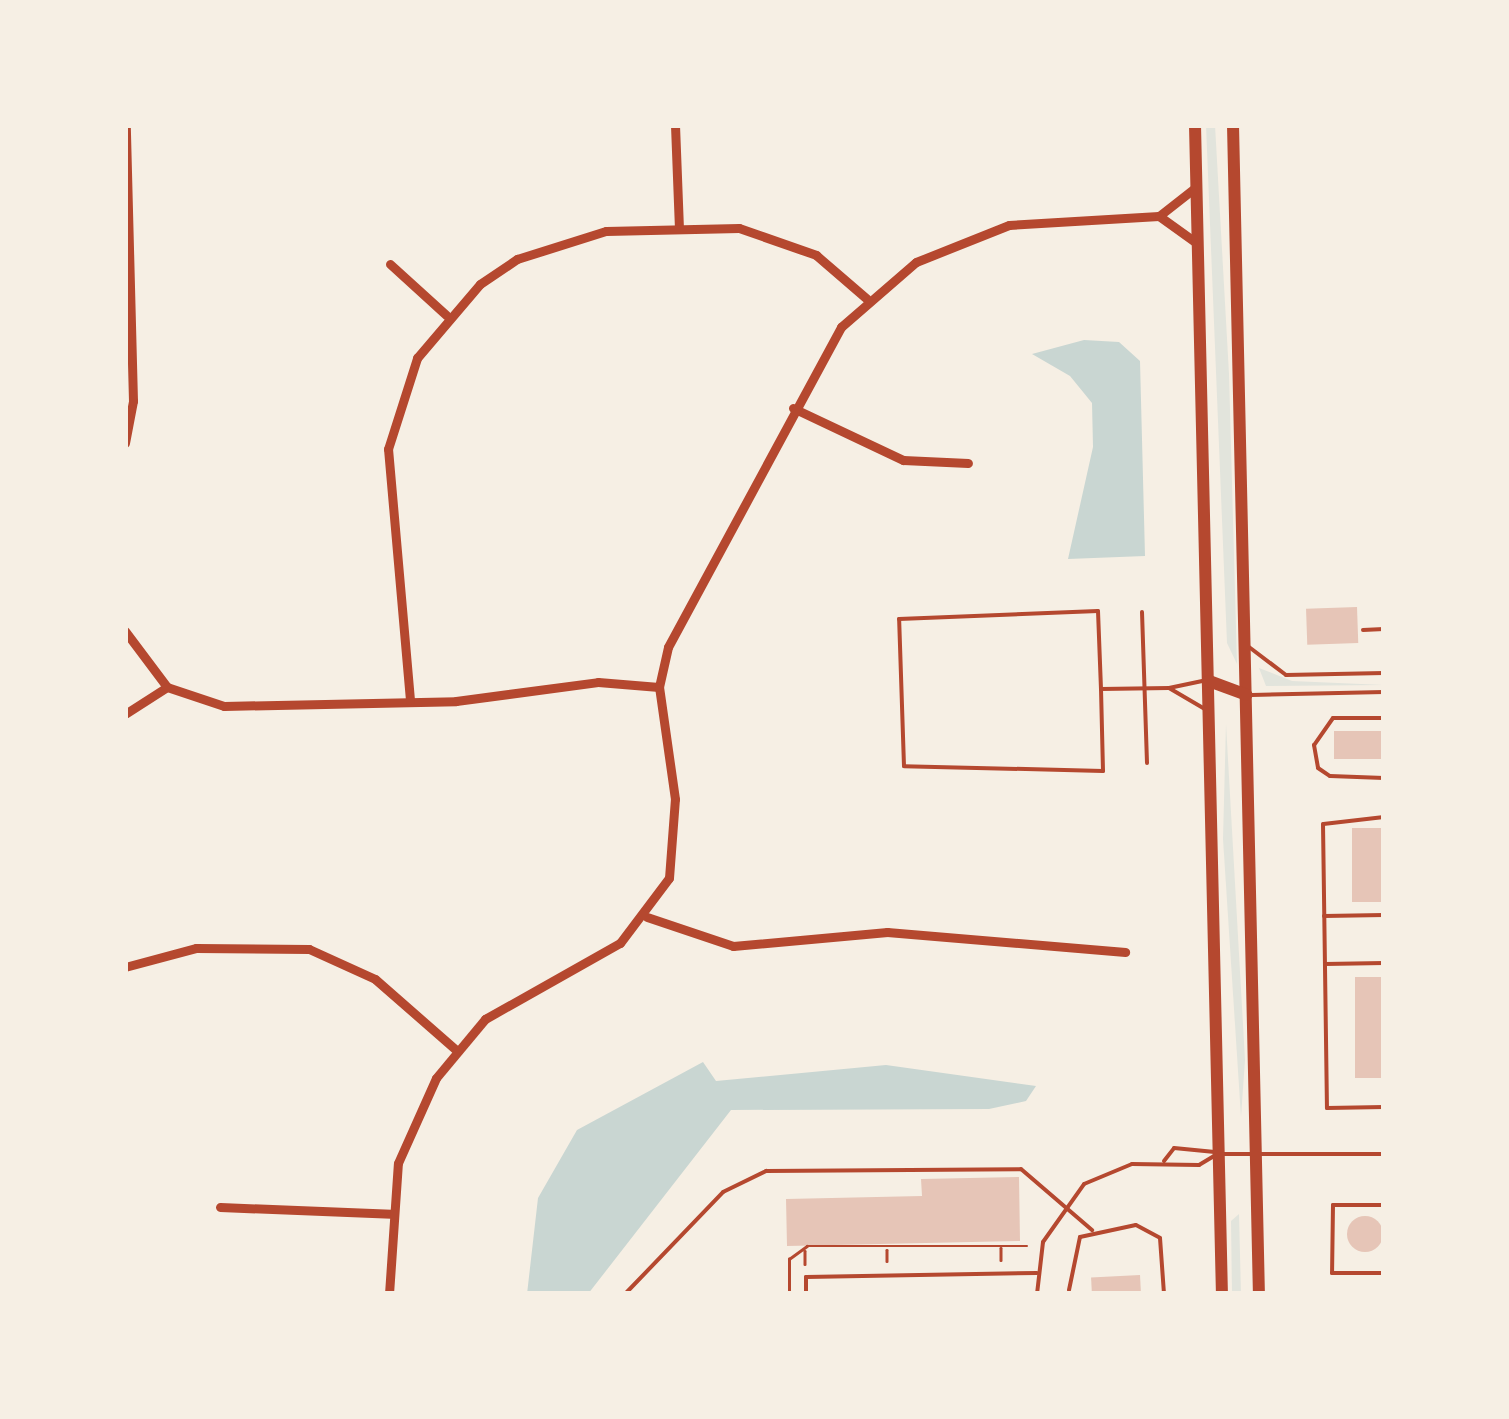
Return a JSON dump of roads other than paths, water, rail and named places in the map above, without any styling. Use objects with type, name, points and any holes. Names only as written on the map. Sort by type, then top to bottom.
[{"type":"main road","points":[[1195,125],[1222,1294]]},
{"type":"main road","points":[[1234,125],[1260,1294]]},
{"type":"main road","points":[[1210,681],[1247,695]]},
{"type":"street","points":[[125,444],[126,125]]},
{"type":"street","points":[[675,125],[679,228]]},
{"type":"street","points":[[389,1294],[391,1214],[415,1115],[456,1050],[485,1019],[620,943],[646,917],[669,878],[675,838],[659,687],[682,606],[747,512],[793,408],[866,299],[916,262],[984,231],[1159,216],[1197,187]]},
{"type":"street","points":[[1159,216],[1198,244]]},
{"type":"street","points":[[410,700],[388,449],[404,388],[446,315],[516,259],[553,244],[679,228],[778,236],[816,254],[866,299]]},
{"type":"street","points":[[390,264],[446,315]]},
{"type":"street","points":[[793,408],[903,460],[968,463]]},
{"type":"street","points":[[125,631],[168,687],[224,706],[410,700],[598,682],[659,687]]},
{"type":"street","points":[[125,714],[168,687]]},
{"type":"street","points":[[646,917],[732,946],[887,932],[1125,952]]},
{"type":"street","points":[[125,967],[196,948],[309,949],[375,980],[456,1050]]},
{"type":"street","points":[[220,1207],[391,1214]]},
{"type":"lane","points":[[1098,611],[1102,689],[1104,771],[904,766],[899,619],[1098,611]]},
{"type":"lane","points":[[1142,612],[1148,689],[1147,764]]},
{"type":"lane","points":[[1364,630],[1384,630]]},
{"type":"lane","points":[[1246,643],[1286,674],[1384,674]]},
{"type":"lane","points":[[1102,689],[1169,688],[1210,681]]},
{"type":"lane","points":[[1169,688],[1210,716]]},
{"type":"lane","points":[[1247,695],[1384,692]]},
{"type":"lane","points":[[1384,718],[1333,718],[1314,746],[1318,768],[1330,776],[1384,778]]},
{"type":"lane","points":[[1384,817],[1323,824],[1328,1108],[1384,1107]]},
{"type":"lane","points":[[1324,916],[1384,915]]},
{"type":"lane","points":[[1325,964],[1384,963]]},
{"type":"lane","points":[[1164,1161],[1174,1148],[1218,1154],[1384,1154]]},
{"type":"lane","points":[[1037,1294],[1037,1273],[1064,1202],[1106,1172],[1164,1161],[1199,1165],[1218,1154]]},
{"type":"lane","points":[[625,1294],[723,1192],[766,1170],[1021,1169],[1092,1230]]},
{"type":"lane","points":[[1384,1205],[1333,1206],[1332,1274],[1384,1274]]},
{"type":"lane","points":[[1069,1290],[1070,1252],[1092,1230],[1136,1225],[1160,1238],[1164,1294]]},
{"type":"lane","points":[[806,1294],[806,1277],[1037,1273]]}]
